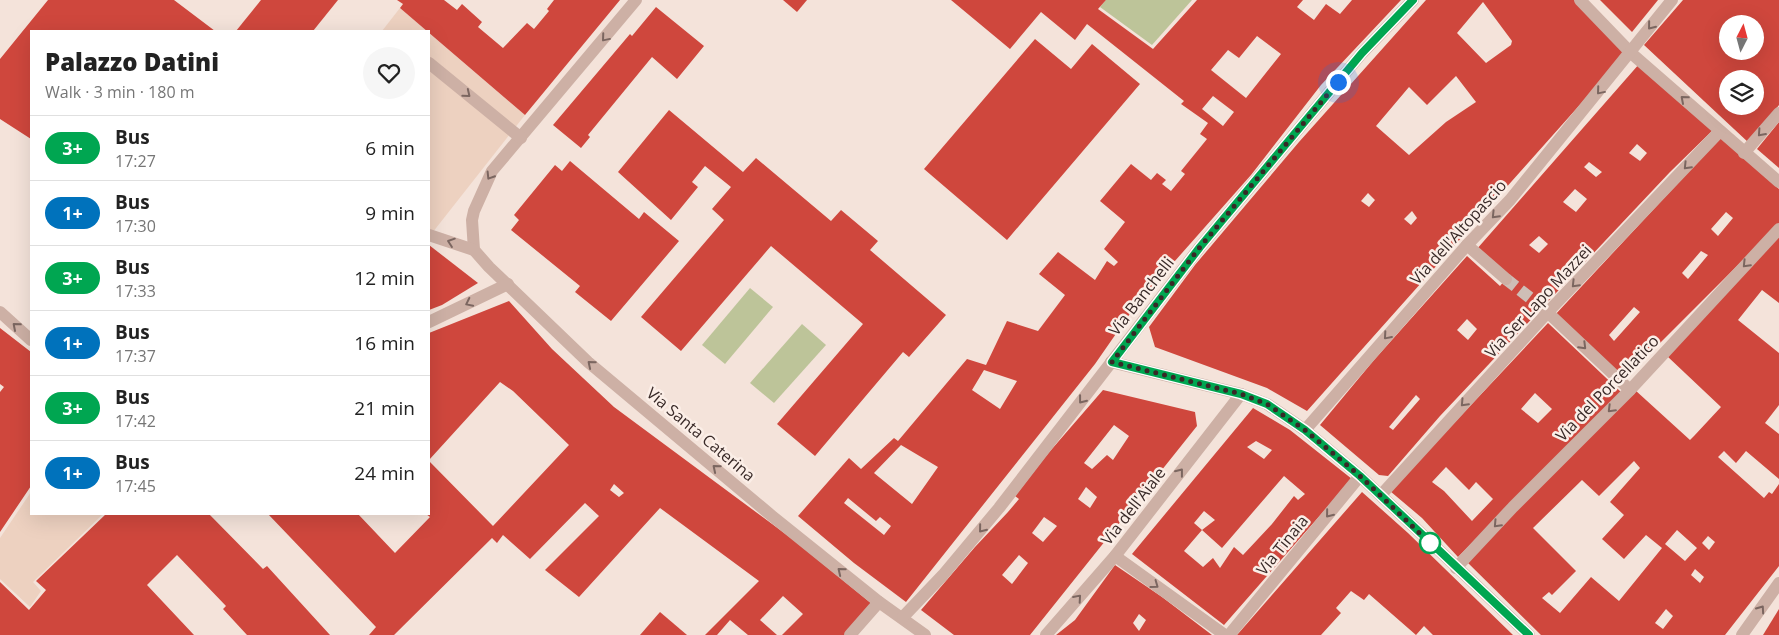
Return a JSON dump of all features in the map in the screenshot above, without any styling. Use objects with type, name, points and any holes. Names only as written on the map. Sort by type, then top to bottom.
[{"type":"street","points":[[430,235],[474,250],[472,220],[478,198],[492,171],[636,0]]},
{"type":"street","name":"Via Banchelli","points":[[903,617],[943,575],[999,508],[1200,247],[1362,53],[1413,0]]},
{"type":"street","points":[[1580,0],[1631,53],[1779,182]]},
{"type":"street","name":"Via dell'Altopascio","points":[[1305,430],[1467,244],[1510,200],[1672,0]]},
{"type":"street","points":[[430,64],[525,133]]},
{"type":"street","points":[[1744,153],[1779,113]]},
{"type":"street","name":"Via Ser Lapo Mazzei","points":[[1380,495],[1546,310],[1720,131]]},
{"type":"street","name":"Via del Porcellatico","points":[[1456,568],[1513,507],[1630,390],[1779,229]]},
{"type":"street","points":[[1467,244],[1506,279]]},
{"type":"street","name":"Via Santa Caterina","points":[[474,250],[489,268],[588,362],[772,516],[879,602],[903,617],[925,635]]},
{"type":"street","points":[[430,322],[508,284]]},
{"type":"street","points":[[1546,310],[1630,390]]},
{"type":"street","points":[[0,312],[30,339]]},
{"type":"street","points":[[1112,362],[1241,394],[1267,404],[1305,430],[1360,476],[1529,635]]},
{"type":"street","name":"Via dell'Aiale","points":[[1046,635],[1115,556],[1241,394]]},
{"type":"street","name":"Via Tinaia","points":[[1229,635],[1360,476]]},
{"type":"street","points":[[1115,556],[1225,635]]},
{"type":"street","points":[[1742,635],[1779,583]]},
{"type":"street","points":[[850,635],[879,602]]},
{"type":"green space","points":[[1106,0],[1192,0],[1152,45],[1100,7]]},
{"type":"green space","points":[[750,288],[773,307],[725,364],[702,345]]},
{"type":"green space","points":[[802,324],[826,345],[774,403],[750,383]]},
{"type":"shaded area","points":[[400,8],[426,30],[383,30]]},
{"type":"shaded area","points":[[430,34],[525,115],[430,236]]},
{"type":"shaded area","points":[[30,493],[30,515],[102,515],[33,582],[41,591],[30,607],[0,579],[0,538]]},
{"type":"building","points":[[48,0],[174,0],[214,30],[30,30],[30,138],[0,119],[0,59]]},
{"type":"building","points":[[261,0],[338,0],[314,30],[237,30]]},
{"type":"building","points":[[397,0],[444,0],[457,10],[462,4],[482,22],[478,27],[503,48],[527,23],[534,29],[549,11],[547,9],[554,0],[620,0],[525,115],[430,34],[430,30],[426,30],[400,8],[403,4]]},
{"type":"building","points":[[783,0],[807,0],[797,12]]},
{"type":"building","points":[[951,0],[1106,0],[1098,9],[1153,49],[1197,0],[1303,0],[1297,7],[1314,20],[1326,4],[1340,14],[1352,0],[1401,0],[1321,85],[1251,175],[1136,305],[1095,364],[906,602],[854,563],[798,516],[849,458],[861,469],[894,438],[898,441],[967,359],[986,365],[1007,321],[1038,331],[1065,295],[1039,274],[1058,252],[1095,280],[1107,261],[1114,266],[1118,262],[1104,249],[1125,222],[1100,201],[1131,164],[1151,180],[1157,173],[1166,180],[1162,184],[1171,191],[1185,174],[1181,171],[1207,139],[1200,134],[1208,123],[1181,104],[1184,101],[1087,24],[1075,40],[1041,12],[1010,49]],"holes":[[[1257,36],[1281,54],[1246,98],[1211,70],[1228,50],[1239,58]],[[1213,96],[1234,112],[1223,126],[1202,109]],[[984,370],[1017,381],[1000,409],[972,390]],[[901,445],[938,467],[912,504],[874,473]],[[848,498],[876,521],[880,517],[891,526],[884,535],[844,503]]]},
{"type":"building","points":[[1426,0],[1574,0],[1626,53],[1307,411],[1267,388],[1155,347],[1149,327],[1195,265],[1299,142]],"holes":[[[1483,2],[1512,41],[1511,45],[1486,63],[1457,33]],[[1456,76],[1476,102],[1446,122],[1409,155],[1376,126],[1409,87],[1427,105]],[[1368,193],[1375,200],[1369,207],[1361,201]],[[1412,211],[1417,218],[1411,225],[1404,219]]]},
{"type":"building","points":[[1600,0],[1658,0],[1632,32]]},
{"type":"building","points":[[1683,0],[1779,0],[1779,105],[1749,143],[1644,45]]},
{"type":"building","points":[[656,7],[704,46],[677,79],[652,57],[588,135],[590,137],[581,148],[553,125],[630,34],[632,36]]},
{"type":"building","points":[[1035,39],[1071,69],[1092,44],[1140,84],[1007,240],[924,169]]},
{"type":"building","points":[[1640,63],[1713,130],[1670,172],[1440,416],[1388,476],[1379,475],[1320,425],[1374,360],[1467,256],[1500,286],[1506,279],[1476,250]],"holes":[[[1637,144],[1647,153],[1640,161],[1629,153]],[[1589,162],[1602,172],[1596,177],[1584,167]],[[1575,189],[1587,199],[1576,212],[1563,202]],[[1539,236],[1548,244],[1539,253],[1529,245]],[[1467,319],[1477,329],[1468,340],[1457,330]],[[1416,395],[1420,399],[1393,430],[1389,427]]]},
{"type":"building","points":[[669,110],[743,172],[756,158],[831,221],[841,210],[878,241],[870,250],[946,315],[909,357],[903,352],[815,456],[777,424],[863,324],[771,246],[681,351],[641,317],[724,220],[712,209],[731,187],[705,166],[692,182],[698,187],[671,220],[618,172]]},
{"type":"building","points":[[1779,122],[1779,168],[1757,149]]},
{"type":"building","points":[[1721,137],[1779,189],[1779,224],[1624,379],[1554,316]],"holes":[[[1726,212],[1733,218],[1718,236],[1711,229]],[[1701,251],[1708,255],[1688,279],[1682,273]],[[1634,307],[1640,312],[1614,341],[1609,335]]]},
{"type":"building","points":[[570,161],[639,219],[644,212],[679,241],[611,321],[575,292],[580,286],[511,230],[519,220],[514,215],[555,165],[562,171]]},
{"type":"building","points":[[1779,233],[1779,303],[1762,290],[1738,320],[1779,353],[1779,405],[1765,423],[1779,434],[1779,479],[1746,451],[1736,463],[1724,451],[1718,457],[1764,498],[1769,492],[1772,494],[1779,484],[1779,566],[1725,635],[1541,635],[1466,561],[1635,390],[1690,440],[1694,436],[1721,407],[1667,356]],"holes":[[[1634,461],[1640,468],[1610,502],[1624,515],[1602,539],[1624,559],[1646,535],[1662,548],[1619,601],[1591,577],[1560,613],[1542,598],[1549,592],[1552,595],[1576,571],[1533,528],[1582,480],[1599,496]],[[1677,530],[1697,548],[1685,561],[1665,544]],[[1708,536],[1715,542],[1709,550],[1702,543]],[[1695,569],[1704,577],[1700,583],[1691,575]],[[1666,609],[1673,616],[1663,629],[1655,623]]]},
{"type":"building","points":[[430,246],[478,283],[442,305],[430,310]]},
{"type":"building","points":[[509,301],[552,349],[614,407],[795,541],[872,604],[846,635],[782,635],[803,614],[783,596],[760,620],[777,635],[748,635],[730,620],[717,635],[705,635],[759,581],[660,508],[579,597],[545,570],[599,516],[585,503],[530,559],[503,535],[497,543],[492,538],[394,635],[369,635],[376,627],[269,515],[359,515],[395,553],[430,517],[427,515],[430,515],[430,462],[493,526],[569,445],[513,391],[500,382],[430,459],[430,333]],"holes":[[[614,484],[624,493],[619,497],[610,490]]]},
{"type":"building","points":[[1548,323],[1622,393],[1458,557],[1422,518],[1390,491]],"holes":[[[1535,393],[1552,409],[1538,423],[1521,409]],[[1446,467],[1469,490],[1476,482],[1493,499],[1472,521],[1444,491],[1432,482]]]},
{"type":"building","points":[[0,328],[30,351],[30,487],[0,532],[0,392],[4,387],[0,384]]},
{"type":"building","points":[[1103,390],[1195,412],[1197,426],[1030,635],[954,635],[921,610],[1019,499],[1015,496],[1045,457]],"holes":[[[1114,425],[1129,436],[1113,460],[1107,455],[1092,469],[1084,463]],[[1086,487],[1097,497],[1090,508],[1078,499]],[[1044,517],[1057,526],[1043,542],[1032,533]],[[1019,555],[1028,563],[1012,584],[1002,575]]]},
{"type":"building","points":[[1253,408],[1290,430],[1352,479],[1224,625],[1132,554]],"holes":[[[1256,441],[1272,450],[1264,459],[1247,447]],[[1284,476],[1305,494],[1298,500],[1294,496],[1272,524],[1243,555],[1234,547],[1220,568],[1213,558],[1203,567],[1184,551],[1202,530],[1222,548]],[[1204,511],[1215,520],[1202,530],[1194,523]]]},
{"type":"building","points":[[1362,492],[1408,533],[1513,635],[1433,635],[1424,626],[1416,635],[1369,594],[1364,600],[1351,591],[1336,608],[1341,613],[1321,635],[1237,635]]},
{"type":"building","points":[[105,515],[210,515],[263,569],[267,566],[330,635],[247,635],[223,609],[226,606],[177,555],[147,585],[194,635],[0,635],[0,582],[29,610],[46,590],[36,581]]},
{"type":"building","points":[[1115,565],[1162,597],[1212,635],[1056,635],[1075,620]],"holes":[[[1139,614],[1146,620],[1139,631],[1133,623]]]},
{"type":"building","points":[[1779,609],[1779,635],[1763,635]]},
{"type":"building","points":[[660,612],[687,635],[640,635]]},
{"type":"tunnel","points":[[1506,279],[1543,308]]},
{"type":"bus line","name":"3+","points":[[1413,0],[1362,53],[1200,247],[1144,316],[1112,362],[1241,394],[1267,404],[1305,430],[1360,476],[1529,635]]},
{"type":"route","points":[[1338,82],[1144,316],[1112,362],[1241,394],[1267,404],[1305,430],[1360,476],[1430,543]]}]
